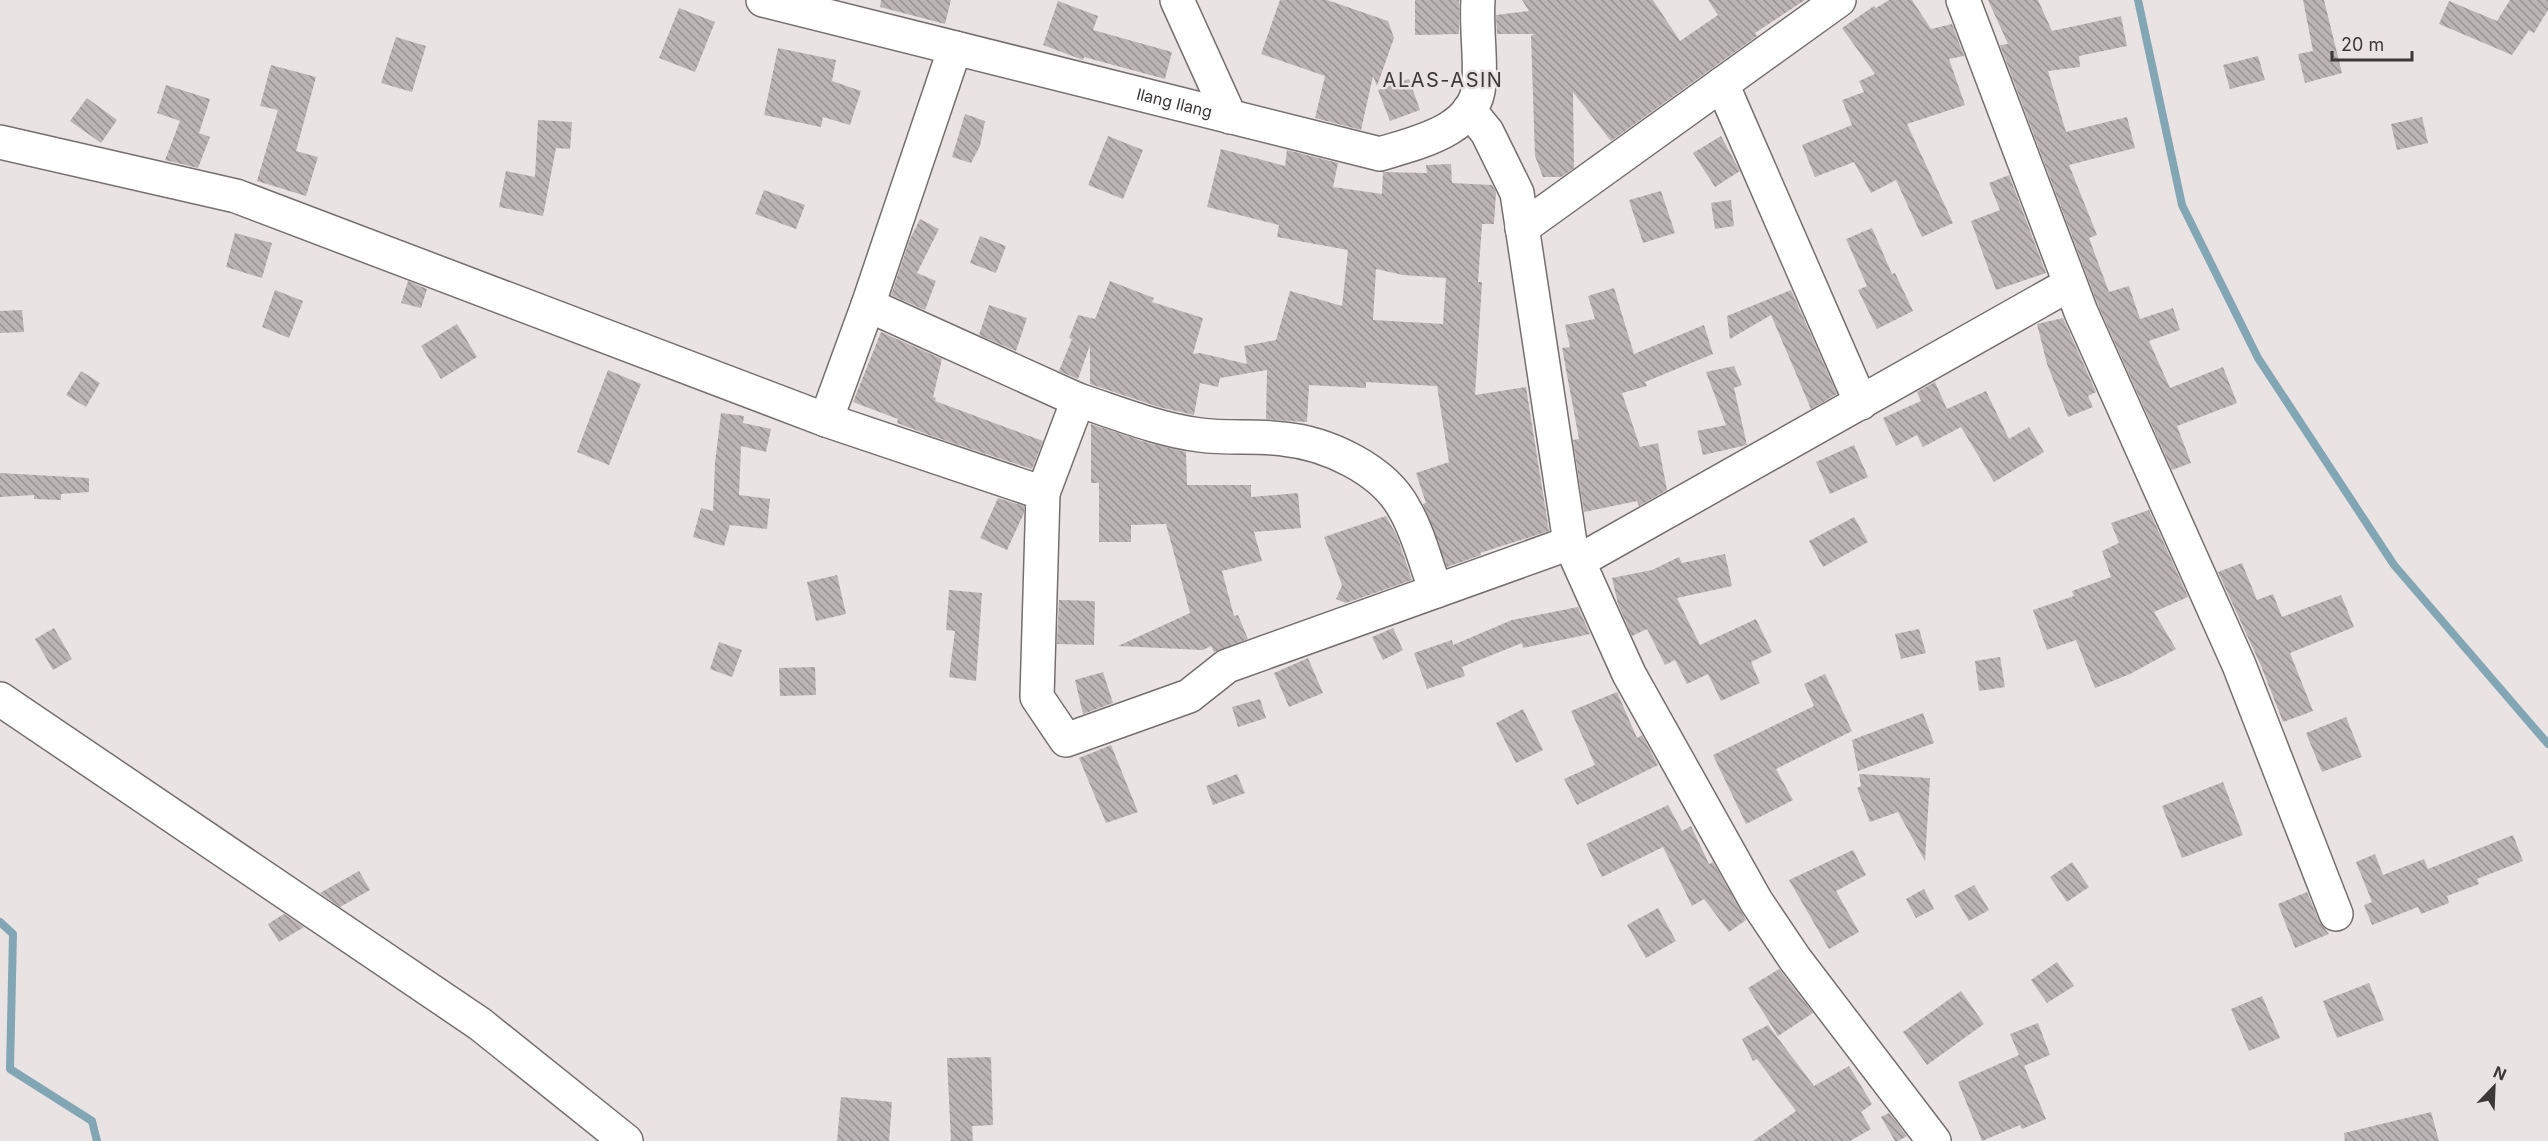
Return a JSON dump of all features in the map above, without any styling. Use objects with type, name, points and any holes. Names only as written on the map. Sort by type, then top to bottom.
[{"type":"street","name":"Ilang Ilang","points":[[763,0],[1380,154],[1442,135],[1469,110],[1479,86],[1478,0]]},
{"type":"street","points":[[1178,0],[1230,117]]},
{"type":"street","points":[[1522,228],[1839,0]]},
{"type":"street","points":[[1963,0],[2070,284],[2239,665],[2336,914]]},
{"type":"street","points":[[826,420],[868,305],[955,48]]},
{"type":"street","points":[[1722,84],[1861,403]]},
{"type":"street","points":[[1469,110],[1487,132],[1517,193],[1574,552],[1629,674],[1756,901],[1795,959],[1934,1141]]},
{"type":"street","points":[[0,142],[236,196],[826,420],[1043,493]]},
{"type":"street","points":[[1078,400],[1043,493],[1037,697],[1066,740],[1189,696],[1227,666],[1436,591],[1574,552],[1861,403],[2070,284]]},
{"type":"street","points":[[868,305],[1078,400],[1177,432],[1203,436],[1282,438],[1312,443],[1366,469],[1385,484],[1405,509],[1436,591]]},
{"type":"street","points":[[0,699],[480,1024],[626,1141]]},
{"type":"building","points":[[881,0],[951,0],[945,24],[880,7]]},
{"type":"building","points":[[1280,0],[1327,0],[1388,21],[1394,38],[1377,86],[1373,76],[1361,130],[1315,118],[1325,76],[1261,54]]},
{"type":"building","points":[[1415,0],[1459,0],[1459,34],[1415,35]]},
{"type":"building","points":[[1522,0],[1653,0],[1680,41],[1718,15],[1708,0],[1805,0],[1755,33],[1757,36],[1611,141],[1573,92],[1574,168],[1561,177],[1543,177],[1535,156],[1531,36],[1535,34],[1497,34],[1496,15],[1529,11]]},
{"type":"building","points":[[1889,0],[1912,0],[1931,29],[1952,24],[1964,56],[1949,59],[1965,105],[1907,124],[1953,223],[1922,237],[1896,180],[1871,193],[1854,162],[1815,177],[1802,145],[1852,125],[1842,100],[1864,92],[1859,81],[1875,74],[1842,28],[1874,6],[1876,8]]},
{"type":"building","points":[[1988,0],[2038,0],[2052,31],[2121,16],[2127,46],[2079,56],[2080,67],[2048,71],[2066,132],[2127,117],[2135,148],[2069,165],[2097,235],[2089,238],[2109,292],[2129,286],[2140,319],[2173,308],[2180,330],[2149,341],[2170,388],[2223,367],[2237,403],[2177,426],[2191,463],[2172,470],[2098,305],[2000,45],[2008,44]]},
{"type":"building","points":[[2303,0],[2324,0],[2342,73],[2305,83],[2298,54],[2313,51]]},
{"type":"building","points":[[2510,0],[2548,0],[2548,10],[2534,33],[2529,30],[2512,55],[2439,24],[2449,1],[2497,21]]},
{"type":"building","points":[[1058,1],[1098,16],[1093,30],[1172,52],[1165,79],[1084,57],[1083,60],[1043,45]]},
{"type":"building","points":[[679,8],[715,22],[695,72],[659,58]]},
{"type":"building","points":[[396,37],[426,46],[412,92],[381,83]]},
{"type":"building","points":[[778,48],[836,60],[832,81],[861,91],[850,125],[823,117],[821,127],[764,115]]},
{"type":"building","points":[[2258,56],[2265,80],[2230,89],[2223,65]]},
{"type":"building","points":[[271,65],[316,77],[296,151],[318,157],[306,196],[257,181],[278,110],[260,106]]},
{"type":"building","points":[[1409,79],[1420,110],[1390,121],[1378,90]]},
{"type":"building","points":[[166,85],[210,99],[199,133],[210,137],[198,168],[165,160],[180,121],[157,113]]},
{"type":"building","points":[[87,98],[117,120],[101,143],[70,121]]},
{"type":"building","points":[[965,114],[985,121],[980,146],[971,163],[952,157]]},
{"type":"building","points":[[2422,117],[2428,143],[2397,150],[2391,124]]},
{"type":"building","points":[[538,120],[572,122],[570,149],[556,148],[543,216],[499,207],[506,171],[535,177]]},
{"type":"building","points":[[1108,136],[1143,150],[1123,199],[1088,185]]},
{"type":"building","points":[[1721,136],[1740,171],[1715,187],[1693,153]]},
{"type":"building","points":[[1221,149],[1285,166],[1287,150],[1338,163],[1333,187],[1382,194],[1383,172],[1427,173],[1426,165],[1451,164],[1452,183],[1492,185],[1496,192],[1494,224],[1482,224],[1478,282],[1482,282],[1475,395],[1526,387],[1549,531],[1480,553],[1481,555],[1447,567],[1423,504],[1426,503],[1416,473],[1449,462],[1437,386],[1366,382],[1366,388],[1309,385],[1307,422],[1266,419],[1267,370],[1220,378],[1218,387],[1200,383],[1194,415],[1159,407],[1090,384],[1090,345],[1078,379],[1059,371],[1072,339],[1069,338],[1078,315],[1095,319],[1110,281],[1154,298],[1152,302],[1203,318],[1193,354],[1200,353],[1247,364],[1244,346],[1276,340],[1290,291],[1342,306],[1348,250],[1277,237],[1279,225],[1207,207]],"holes":[[[1376,269],[1403,275],[1446,278],[1443,324],[1373,320]]]},
{"type":"building","points":[[2009,175],[2046,273],[1996,290],[1971,221],[2000,210],[1989,183]]},
{"type":"building","points":[[764,190],[805,205],[796,229],[755,214]]},
{"type":"building","points":[[1661,191],[1675,233],[1643,243],[1629,200]]},
{"type":"building","points":[[1731,200],[1734,226],[1715,229],[1711,203]]},
{"type":"building","points":[[920,219],[939,229],[917,273],[936,281],[925,310],[891,295],[910,239]]},
{"type":"building","points":[[1872,228],[1892,274],[1895,273],[1913,311],[1877,329],[1858,290],[1867,286],[1846,239]]},
{"type":"building","points":[[235,233],[272,243],[262,278],[226,267]]},
{"type":"building","points":[[980,236],[1006,246],[996,273],[970,263]]},
{"type":"building","points":[[408,281],[427,289],[421,308],[401,303]]},
{"type":"building","points":[[1614,288],[1634,354],[1704,325],[1713,354],[1645,382],[1647,386],[1622,393],[1640,447],[1658,443],[1667,490],[1639,506],[1637,501],[1584,512],[1573,440],[1579,439],[1562,348],[1570,347],[1565,325],[1595,319],[1588,296]]},
{"type":"building","points":[[275,290],[303,301],[289,338],[262,327]]},
{"type":"building","points":[[1791,290],[1837,394],[1811,409],[1771,315],[1730,339],[1727,316]]},
{"type":"building","points":[[989,305],[1027,318],[1016,351],[979,335]]},
{"type":"building","points":[[22,310],[24,332],[0,333],[0,311]]},
{"type":"building","points":[[2063,318],[2096,392],[2088,396],[2093,407],[2068,417],[2047,364],[2037,324]]},
{"type":"building","points":[[457,324],[477,357],[441,379],[421,346]]},
{"type":"building","points":[[881,332],[942,359],[933,397],[936,398],[935,401],[1043,441],[1032,469],[929,435],[897,423],[898,419],[853,402]]},
{"type":"building","points":[[1734,366],[1742,385],[1734,388],[1747,445],[1703,455],[1697,431],[1726,425],[1706,372]]},
{"type":"building","points":[[608,370],[641,384],[609,465],[577,452]]},
{"type":"building","points":[[81,371],[100,383],[86,407],[66,395]]},
{"type":"building","points":[[1935,382],[1947,409],[1986,391],[2009,439],[2029,427],[2044,452],[1994,482],[1961,427],[1923,447],[1917,435],[1896,446],[1883,418],[1921,401],[1917,392]]},
{"type":"building","points":[[721,413],[744,416],[743,423],[771,429],[766,452],[741,446],[739,495],[770,499],[767,529],[730,525],[724,546],[693,537],[701,508],[713,511],[715,463]]},
{"type":"building","points":[[1091,424],[1148,443],[1186,452],[1187,485],[1251,485],[1251,497],[1298,493],[1301,528],[1254,532],[1262,561],[1222,571],[1234,616],[1238,615],[1248,639],[1214,652],[1211,646],[1203,650],[1118,646],[1190,613],[1166,524],[1131,525],[1131,542],[1099,542],[1099,483],[1091,483]]},
{"type":"building","points":[[1854,445],[1868,477],[1830,494],[1816,462]]},
{"type":"building","points":[[0,473],[89,478],[89,492],[61,494],[61,500],[34,499],[34,495],[0,497]]},
{"type":"building","points":[[998,498],[1024,506],[1024,513],[1007,550],[980,538]]},
{"type":"building","points":[[2149,510],[2188,597],[2154,612],[2176,649],[2130,674],[2095,688],[2076,640],[2047,650],[2033,610],[2074,596],[2072,591],[2111,577],[2102,551],[2119,543],[2111,523]]},
{"type":"building","points":[[1386,516],[1397,536],[1412,580],[1346,603],[1336,599],[1342,585],[1324,537]]},
{"type":"building","points":[[1854,517],[1868,542],[1823,567],[1809,541]]},
{"type":"building","points":[[1725,554],[1732,586],[1677,598],[1700,645],[1756,619],[1772,652],[1751,662],[1760,683],[1721,701],[1708,674],[1687,684],[1675,660],[1665,665],[1647,629],[1632,636],[1618,604],[1612,578],[1652,570],[1679,557],[1682,563]]},
{"type":"building","points":[[2242,563],[2257,600],[2273,594],[2282,617],[2341,595],[2354,627],[2290,653],[2313,711],[2283,722],[2261,666],[2218,572]]},
{"type":"building","points":[[837,575],[846,614],[816,621],[807,582]]},
{"type":"building","points":[[949,590],[982,593],[976,681],[949,677],[955,631],[946,630]]},
{"type":"building","points":[[1059,600],[1095,601],[1094,645],[1057,644]]},
{"type":"building","points":[[1578,607],[1590,634],[1523,648],[1522,643],[1462,667],[1465,676],[1427,689],[1414,653],[1452,640],[1453,645],[1512,620]]},
{"type":"building","points":[[54,628],[72,659],[53,670],[35,639]]},
{"type":"building","points":[[1393,628],[1403,650],[1383,660],[1372,637]]},
{"type":"building","points":[[1919,629],[1926,653],[1901,659],[1895,634]]},
{"type":"building","points":[[719,642],[742,650],[732,677],[710,669]]},
{"type":"building","points":[[2000,657],[2005,687],[1979,691],[1975,661]]},
{"type":"building","points":[[1308,658],[1323,693],[1289,707],[1274,673]]},
{"type":"building","points":[[815,667],[816,695],[780,696],[779,668]]},
{"type":"building","points":[[1103,672],[1113,703],[1083,714],[1075,680]]},
{"type":"building","points":[[1825,674],[1852,731],[1776,769],[1793,800],[1746,824],[1713,755],[1814,706],[1804,684]]},
{"type":"building","points":[[1617,692],[1637,738],[1642,735],[1658,765],[1577,805],[1564,779],[1595,765],[1571,711]]},
{"type":"building","points":[[1260,699],[1266,718],[1238,727],[1232,707]]},
{"type":"building","points":[[1523,709],[1543,750],[1516,763],[1496,723]]},
{"type":"building","points":[[1923,713],[1934,743],[1858,771],[1852,740]]},
{"type":"building","points":[[2346,717],[2362,757],[2322,772],[2306,733]]},
{"type":"building","points":[[1111,745],[1138,812],[1106,823],[1079,758]]},
{"type":"building","points":[[1237,774],[1245,793],[1213,805],[1206,786]]},
{"type":"building","points":[[1859,774],[1930,778],[1925,861],[1898,812],[1870,822],[1857,788],[1861,786]]},
{"type":"building","points":[[2223,782],[2243,835],[2182,858],[2162,806]]},
{"type":"building","points":[[1668,805],[1682,831],[1691,826],[1709,864],[1713,862],[1746,920],[1729,932],[1704,899],[1692,906],[1663,847],[1602,877],[1586,844]]},
{"type":"building","points":[[2513,835],[2523,861],[2477,879],[2479,884],[2447,896],[2449,903],[2421,914],[2418,907],[2372,925],[2364,905],[2372,902],[2356,862],[2375,854],[2383,875],[2424,859],[2428,869]]},
{"type":"building","points":[[1853,850],[1866,875],[1836,891],[1859,932],[1829,949],[1789,880]]},
{"type":"building","points":[[2072,862],[2089,887],[2067,902],[2050,877]]},
{"type":"building","points":[[359,871],[370,890],[340,907],[320,893]]},
{"type":"building","points":[[1974,885],[1989,910],[1969,921],[1954,896]]},
{"type":"building","points":[[1924,889],[1934,909],[1916,918],[1906,899]]},
{"type":"building","points":[[2307,892],[2319,921],[2329,934],[2295,948],[2278,904]]},
{"type":"building","points":[[1658,908],[1676,941],[1646,958],[1627,925]]},
{"type":"building","points":[[284,914],[304,927],[279,942],[268,924]]},
{"type":"building","points":[[2057,962],[2074,986],[2047,1003],[2031,980]]},
{"type":"building","points":[[1779,969],[1813,1013],[1778,1036],[1748,988]]},
{"type":"building","points":[[2369,983],[2384,1020],[2337,1038],[2323,1001]]},
{"type":"building","points":[[1961,991],[1984,1024],[1927,1065],[1903,1032]]},
{"type":"building","points":[[2262,996],[2280,1038],[2249,1051],[2231,1009]]},
{"type":"building","points":[[2038,1023],[2050,1055],[2024,1066],[2046,1119],[2022,1129],[2020,1125],[1982,1141],[1958,1082],[2019,1055],[2010,1034]]},
{"type":"building","points":[[1768,1025],[1814,1086],[1849,1066],[1872,1104],[1861,1112],[1871,1129],[1850,1141],[1753,1141],[1796,1111],[1757,1059],[1753,1061],[1742,1039]]},
{"type":"building","points":[[991,1057],[993,1125],[972,1126],[973,1141],[951,1141],[947,1058]]},
{"type":"building","points":[[841,1097],[892,1102],[889,1141],[837,1141]]},
{"type":"building","points":[[2431,1112],[2439,1141],[2345,1141],[2344,1133]]},
{"type":"building","points":[[1889,1113],[1907,1136],[1898,1141],[1895,1141],[1881,1117]]},
{"type":"waterway","points":[[2138,0],[2182,205],[2258,358],[2394,565],[2548,744]]},
{"type":"waterway","points":[[0,922],[13,934],[10,1069],[92,1121],[97,1141]]},
{"type":"district","name":"ALAS-ASIN","points":[[1443,80]]}]
